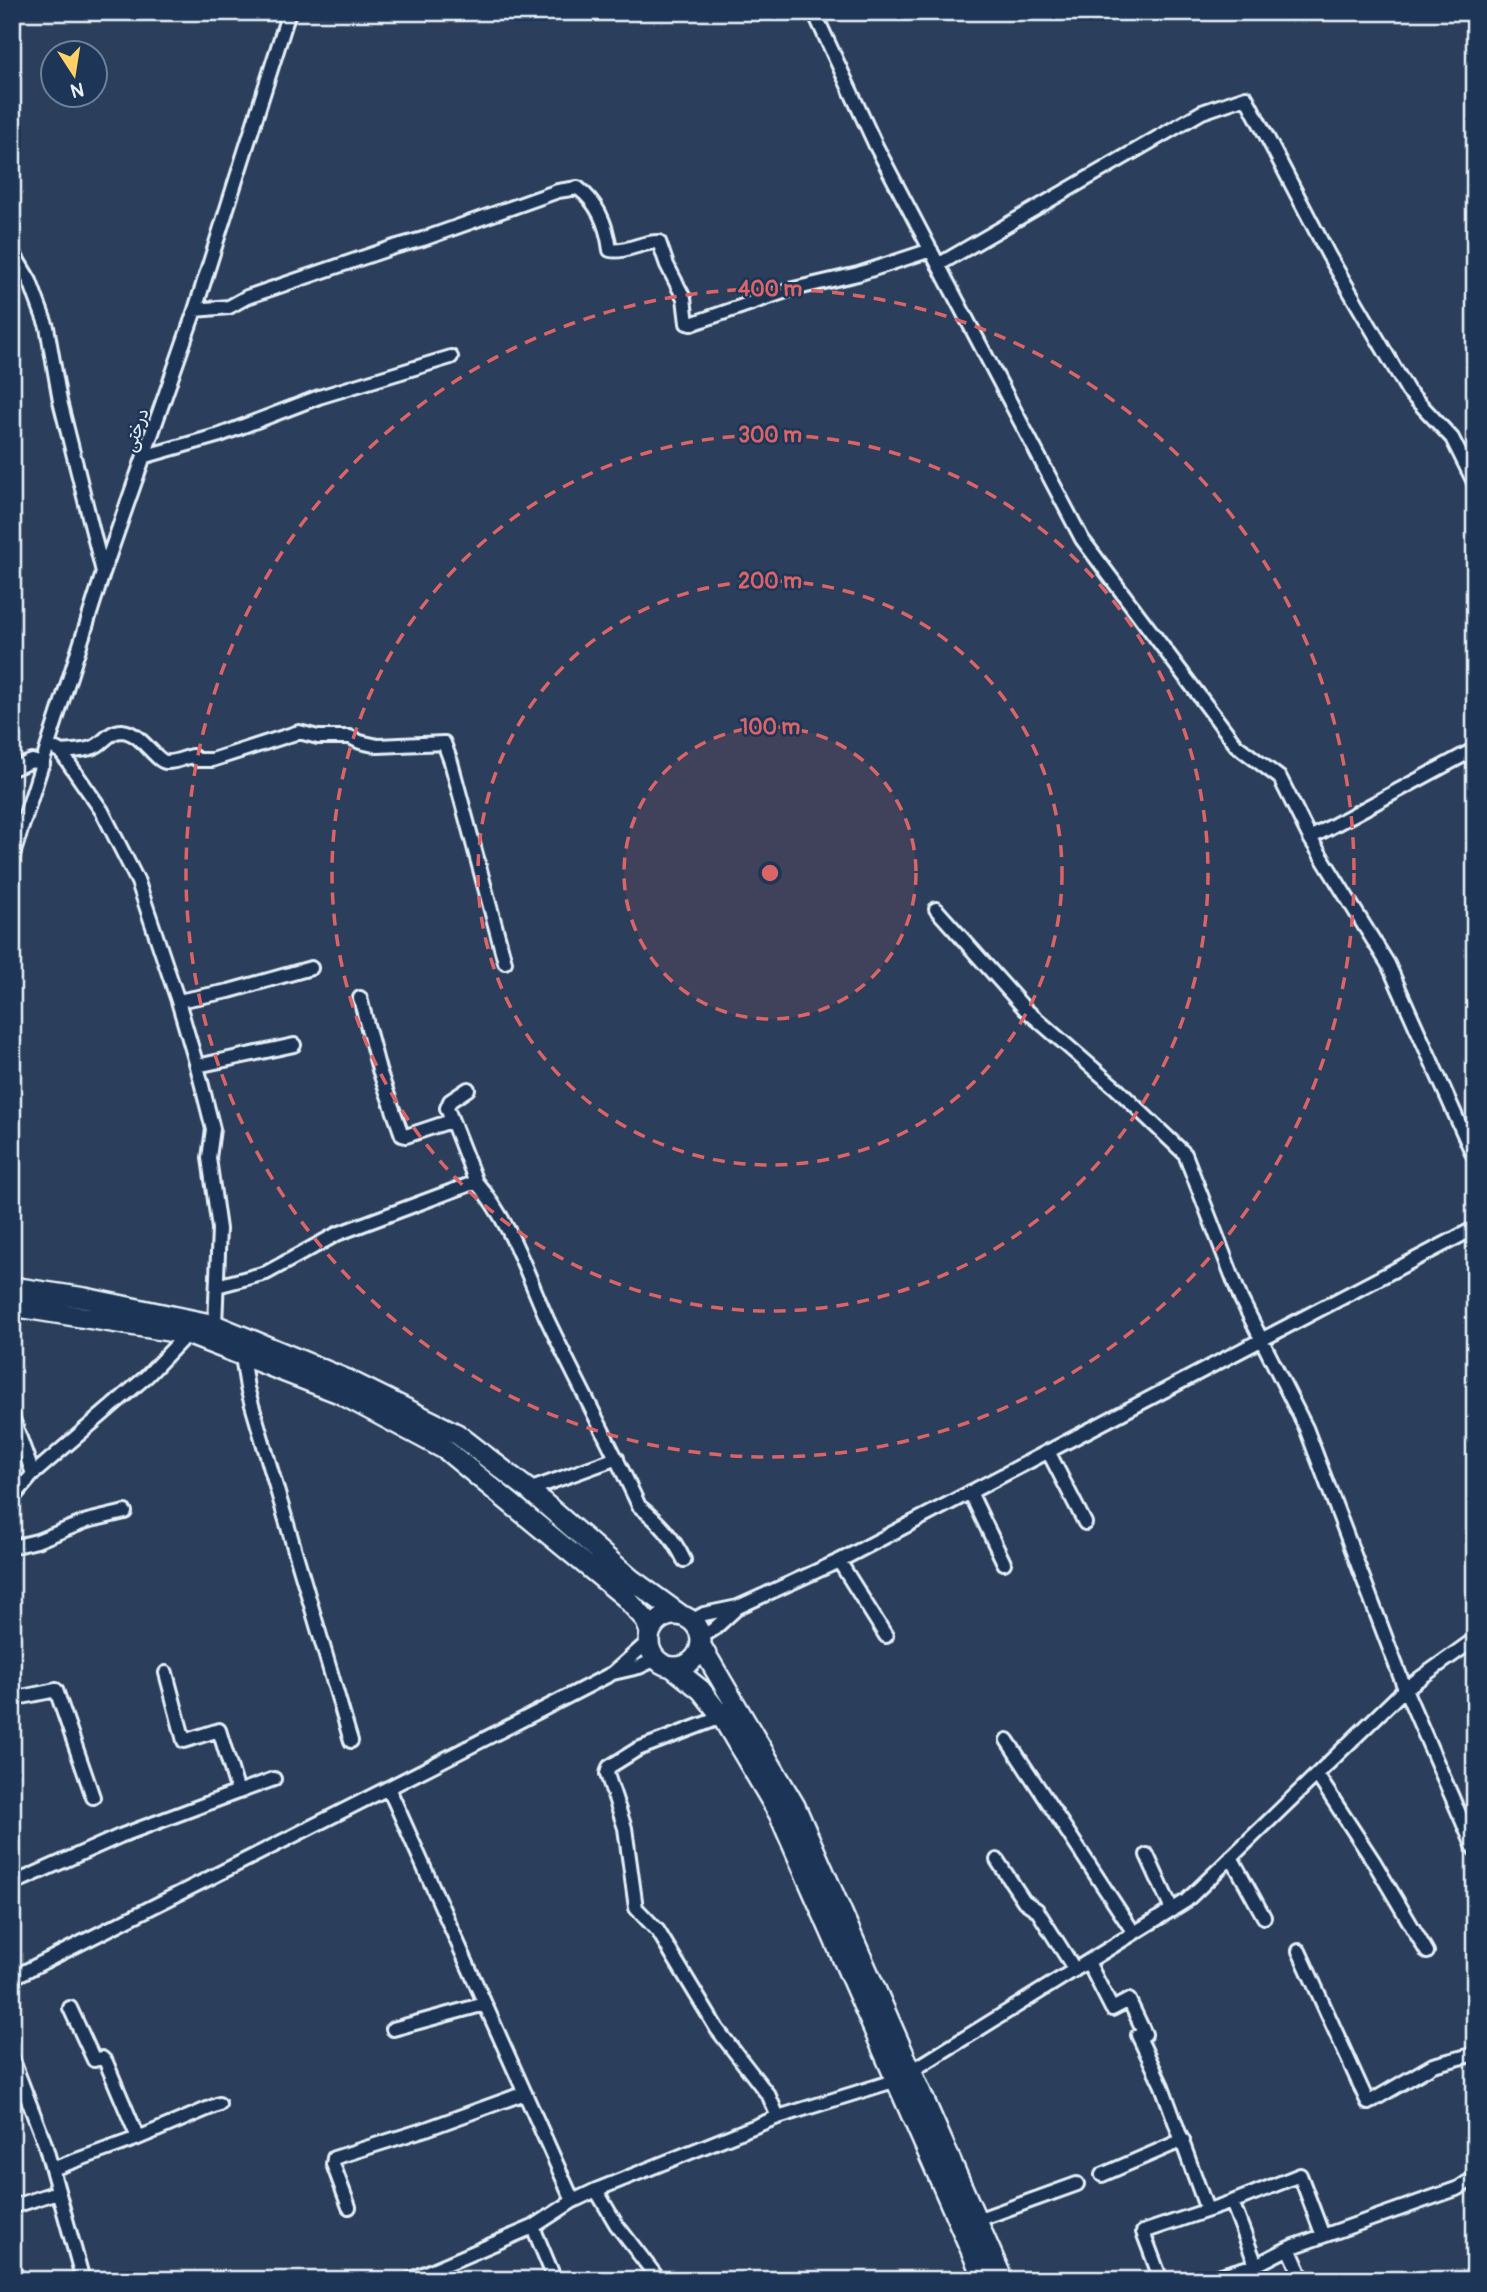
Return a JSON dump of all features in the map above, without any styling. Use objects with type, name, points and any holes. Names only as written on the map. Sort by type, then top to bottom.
[{"type":"highway","points":[[12,1287],[85,1298],[215,1325],[348,1380],[457,1434],[529,1490],[694,1630],[795,1806],[984,2280]]},
{"type":"highway","points":[[12,1306],[187,1335],[339,1393],[446,1450],[625,1597],[645,1619],[657,1650],[701,1690],[722,1717],[779,1814],[977,2220],[1003,2280]]},
{"type":"highway","points":[[673,1615],[694,1630],[697,1655],[682,1667],[657,1650],[655,1624],[663,1618],[673,1615]]},
{"type":"street","name":"درختی","points":[[12,858],[103,573],[195,310],[289,12]]},
{"type":"street","points":[[814,12],[876,146],[1082,540],[1236,745],[1280,778],[1310,838],[1388,964],[1475,1159]]},
{"type":"street","points":[[938,265],[1202,112],[1246,97],[1329,256],[1408,391],[1452,438],[1475,484]]},
{"type":"street","points":[[195,310],[229,307],[247,297],[558,191],[578,188],[594,203],[613,252],[640,247],[649,241],[659,242],[684,298],[687,323],[691,324],[789,290],[858,274],[931,250]]},
{"type":"street","points":[[12,251],[30,281],[47,327],[60,401],[103,573]]},
{"type":"street","points":[[146,456],[220,435],[319,397],[452,357]]},
{"type":"street","points":[[61,752],[94,747],[114,732],[124,731],[167,763],[192,756],[198,760],[212,760],[299,732],[318,737],[350,737],[360,743],[378,746],[444,743],[505,962]]},
{"type":"street","points":[[50,745],[61,752],[102,811],[138,882],[198,1066],[213,1129],[209,1158],[219,1229],[215,1325]]},
{"type":"street","points":[[1310,838],[1475,749]]},
{"type":"street","points":[[12,769],[32,761],[43,764]]},
{"type":"street","points":[[936,909],[1025,1009],[1116,1088],[1185,1154],[1241,1298],[1306,1428],[1405,1689],[1475,1850]]},
{"type":"street","points":[[178,1001],[229,991],[311,968]]},
{"type":"street","points":[[360,998],[379,1070],[402,1135],[451,1121]]},
{"type":"street","points":[[198,1066],[295,1045]]},
{"type":"street","points":[[468,1089],[447,1105],[476,1182],[490,1197],[515,1244],[547,1319],[639,1507],[661,1524],[684,1560]]},
{"type":"street","points":[[217,1286],[265,1273],[337,1234],[476,1182]]},
{"type":"street","points":[[694,1630],[704,1614],[738,1606],[839,1561],[1475,1228]]},
{"type":"street","points":[[12,1499],[33,1474],[147,1376],[187,1335]]},
{"type":"street","points":[[242,1356],[247,1388],[351,1741]]},
{"type":"street","points":[[12,1416],[33,1474]]},
{"type":"street","points":[[1048,1451],[1086,1522]]},
{"type":"street","points":[[529,1490],[617,1458]]},
{"type":"street","points":[[970,1492],[1004,1563]]},
{"type":"street","points":[[12,1547],[37,1541],[87,1521],[125,1512]]},
{"type":"street","points":[[839,1561],[886,1636]]},
{"type":"street","points":[[694,1630],[714,1629],[738,1606]]},
{"type":"street","points":[[409,2280],[533,2227],[573,2200],[596,2190],[778,2117],[904,2075],[1186,1901],[1405,1689],[1473,1644]]},
{"type":"street","points":[[613,1673],[639,1667],[657,1650]]},
{"type":"street","points":[[12,1978],[389,1789],[657,1650]]},
{"type":"street","points":[[166,1673],[184,1741],[219,1730],[238,1792]]},
{"type":"street","points":[[12,1699],[56,1690],[93,1797]]},
{"type":"street","points":[[722,1717],[638,1749],[609,1767],[607,1774],[625,1828],[636,1908],[659,1931],[717,2029],[769,2096],[778,2117]]},
{"type":"street","points":[[1007,1740],[1134,1933]]},
{"type":"street","points":[[1317,1775],[1427,1952]]},
{"type":"street","points":[[12,1884],[120,1836],[274,1779]]},
{"type":"street","points":[[389,1789],[573,2200]]},
{"type":"street","points":[[1147,1856],[1172,1910]]},
{"type":"street","points":[[1231,1857],[1264,1917]]},
{"type":"street","points":[[997,1860],[1024,1901],[1037,1910],[1075,1970]]},
{"type":"street","points":[[1299,1951],[1368,2104],[1433,2065],[1475,2054]]},
{"type":"street","points":[[1088,1962],[1112,2009],[1129,2000],[1145,2034],[1138,2035],[1162,2086],[1207,2210]]},
{"type":"street","points":[[393,2029],[485,2004]]},
{"type":"street","points":[[70,2008],[94,2060],[102,2058],[106,2062],[138,2138]]},
{"type":"street","points":[[12,2058],[45,2144],[83,2280]]},
{"type":"street","points":[[349,2207],[333,2164],[334,2158],[426,2129],[525,2093]]},
{"type":"street","points":[[52,2169],[138,2138],[219,2104]]},
{"type":"street","points":[[1102,2175],[1183,2140]]},
{"type":"street","points":[[1161,2280],[1143,2232],[1233,2202],[1300,2175],[1323,2236]]},
{"type":"street","points":[[1204,2280],[1256,2265],[1289,2248],[1459,2188],[1468,2182]]},
{"type":"street","points":[[977,2220],[1077,2184]]},
{"type":"street","points":[[596,2190],[616,2224],[659,2280]]},
{"type":"street","points":[[12,2207],[57,2192]]},
{"type":"street","points":[[1233,2202],[1256,2265]]},
{"type":"street","points":[[533,2227],[555,2280]]},
{"type":"street","points":[[1289,2248],[1303,2280]]},
{"type":"street","points":[[12,2274],[25,2280]]}]
